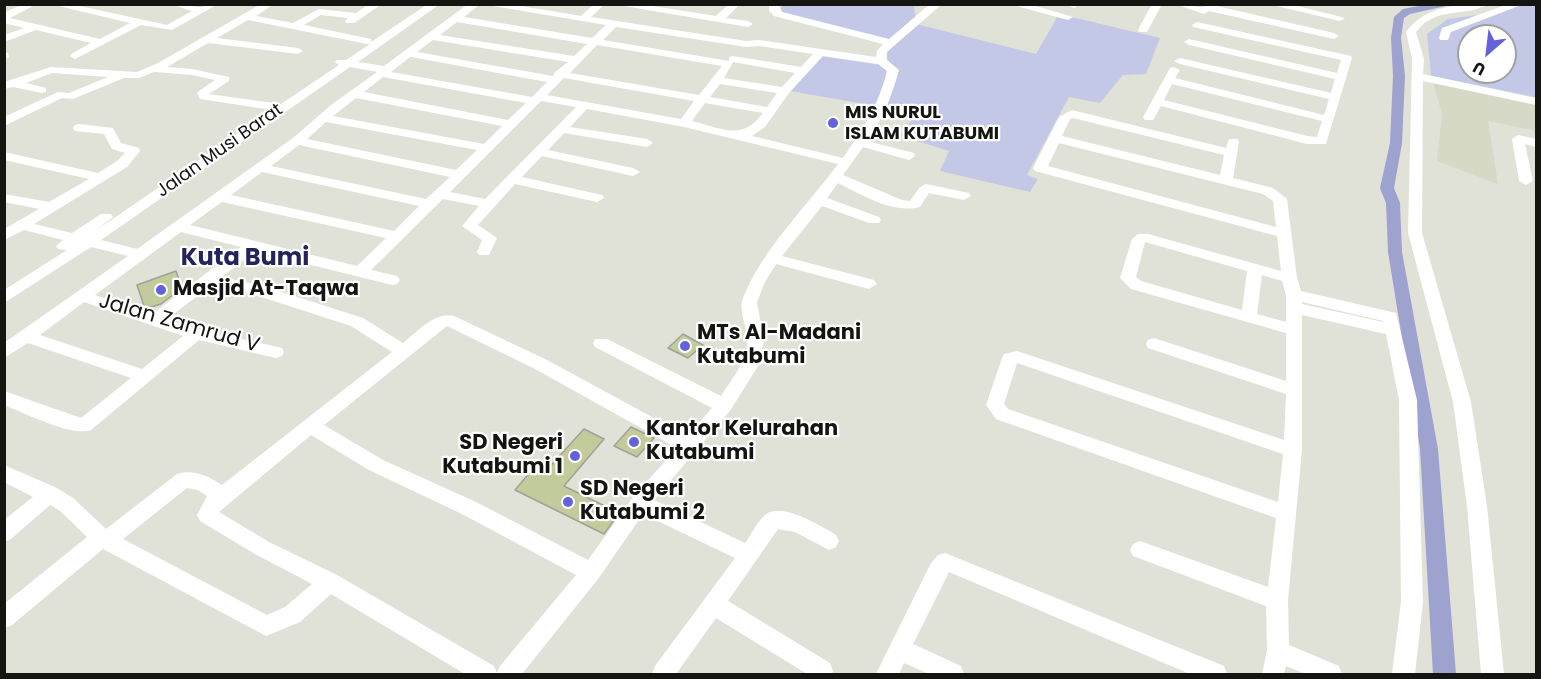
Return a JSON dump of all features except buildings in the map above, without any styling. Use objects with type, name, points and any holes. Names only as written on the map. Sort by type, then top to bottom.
[{"type":"street","points":[[4,18],[32,4]]},
{"type":"street","points":[[54,4],[172,27],[213,4]]},
{"type":"street","points":[[55,31],[110,4]]},
{"type":"street","points":[[175,4],[202,10]]},
{"type":"street","points":[[9,85],[51,70],[132,76],[154,69],[268,4]]},
{"type":"street","points":[[332,33],[377,4]]},
{"type":"street","name":"Jalan Musi Barat","points":[[343,62],[368,41],[422,4]]},
{"type":"street","name":"Jalan Musi Barat","points":[[4,284],[435,4]]},
{"type":"street","points":[[4,352],[297,141],[354,94],[476,4]]},
{"type":"street","points":[[486,4],[669,33],[746,44],[759,43],[881,61],[893,70],[875,121],[861,143],[772,258],[757,282],[749,302],[756,341],[749,366],[724,406],[640,503],[591,572],[513,673]]},
{"type":"street","points":[[583,19],[600,4]]},
{"type":"street","points":[[617,4],[748,24]]},
{"type":"street","points":[[719,19],[735,4]]},
{"type":"street","points":[[774,4],[774,11],[785,16],[891,43]]},
{"type":"street","points":[[881,61],[882,51],[937,4]]},
{"type":"street","points":[[1014,4],[1068,17]]},
{"type":"street","points":[[1143,30],[1157,4]]},
{"type":"street","points":[[1180,4],[1334,36]]},
{"type":"street","points":[[1273,4],[1343,15],[1334,36],[1332,54]]},
{"type":"street","points":[[1484,4],[1430,14],[1415,25],[1411,32],[1418,59],[1415,233],[1462,402],[1477,506],[1493,675]]},
{"type":"street","points":[[1444,38],[1446,30],[1519,4]]},
{"type":"street","points":[[1149,117],[1206,8]]},
{"type":"street","points":[[295,26],[319,12],[358,16]]},
{"type":"street","points":[[669,33],[688,15]]},
{"type":"street","points":[[246,17],[368,41]]},
{"type":"street","points":[[4,18],[101,42]]},
{"type":"street","points":[[457,19],[594,42],[802,71]]},
{"type":"street","points":[[75,56],[139,22]]},
{"type":"street","points":[[359,273],[613,24]]},
{"type":"street","points":[[1158,102],[1307,140],[1322,141],[1327,119],[1348,60],[1332,54],[1197,25]]},
{"type":"street","points":[[6,34],[36,27]]},
{"type":"street","points":[[433,37],[575,60]]},
{"type":"street","points":[[207,40],[298,51]]},
{"type":"street","points":[[1189,42],[1341,77]]},
{"type":"street","points":[[684,123],[746,44]]},
{"type":"street","points":[[739,136],[755,130],[784,92],[820,52]]},
{"type":"street","points":[[411,54],[770,111]]},
{"type":"street","points":[[1180,61],[1335,97]]},
{"type":"street","points":[[343,62],[385,72],[684,123],[845,162]]},
{"type":"street","points":[[154,69],[192,72],[225,79],[202,96],[276,107]]},
{"type":"street","points":[[4,122],[62,94],[69,97],[121,75]]},
{"type":"street","points":[[1417,79],[1536,101]]},
{"type":"street","points":[[717,80],[784,92]]},
{"type":"street","points":[[1168,80],[1327,119]]},
{"type":"street","points":[[9,85],[42,90]]},
{"type":"street","points":[[354,94],[512,124]]},
{"type":"street","points":[[1497,95],[1536,106]]},
{"type":"street","points":[[484,252],[490,238],[469,225],[584,106]]},
{"type":"street","name":"Jalan Musi Barat","points":[[4,298],[91,241],[276,107]]},
{"type":"street","points":[[414,135],[444,110]]},
{"type":"street","points":[[1226,180],[1232,148],[1072,114],[1065,117],[1040,168],[1042,171],[1285,234]]},
{"type":"street","points":[[324,118],[487,148]]},
{"type":"street","points":[[4,236],[122,164],[134,151],[116,146],[109,130],[79,128]]},
{"type":"street","points":[[561,129],[647,143]]},
{"type":"street","points":[[1053,138],[1226,180],[1276,194],[1280,199],[1292,293],[1294,390],[1293,450],[1277,600],[1278,651],[1273,675]]},
{"type":"street","points":[[1529,170],[1518,139],[1536,143]]},
{"type":"street","points":[[1304,156],[1307,140]]},
{"type":"street","points":[[297,141],[461,175]]},
{"type":"street","points":[[861,143],[909,156]]},
{"type":"street","points":[[539,152],[633,172]]},
{"type":"street","points":[[4,156],[99,177]]},
{"type":"street","points":[[260,168],[428,204]]},
{"type":"street","points":[[834,176],[869,194],[909,205],[916,203],[926,188],[964,196]]},
{"type":"street","points":[[512,179],[597,198]]},
{"type":"street","points":[[441,194],[488,204]]},
{"type":"street","points":[[220,197],[397,236]]},
{"type":"street","points":[[4,198],[51,207]]},
{"type":"street","points":[[819,200],[874,219]]},
{"type":"street","points":[[22,225],[140,254]]},
{"type":"street","points":[[178,227],[392,280]]},
{"type":"street","points":[[1294,330],[1136,285],[1128,278],[1139,239],[1143,237],[1255,268],[1292,293],[1391,324],[1408,400],[1412,602],[1404,675]]},
{"type":"street","points":[[156,319],[253,246]]},
{"type":"street","points":[[772,258],[869,284]]},
{"type":"street","points":[[1249,317],[1255,268]]},
{"type":"street","points":[[209,279],[269,294],[357,322],[405,352]]},
{"type":"street","name":"Jalan Zamrud V","points":[[81,296],[196,333],[276,352]]},
{"type":"street","points":[[486,675],[329,582],[262,548],[207,515],[213,503],[442,321],[448,320],[509,347],[572,379],[689,447]]},
{"type":"street","points":[[4,398],[78,425],[85,425],[196,333]]},
{"type":"street","points":[[26,336],[144,376]]},
{"type":"street","points":[[601,343],[724,406]]},
{"type":"street","points":[[1154,344],[1294,390]]},
{"type":"street","points":[[1286,513],[1002,414],[995,405],[1010,358],[1017,357],[1293,450]]},
{"type":"street","points":[[311,426],[376,465],[460,504],[591,572]]},
{"type":"street","points":[[4,474],[66,504],[104,539],[266,626],[280,623],[298,612],[329,582]]},
{"type":"street","points":[[4,618],[104,539],[184,480],[202,482],[223,495]]},
{"type":"street","points":[[4,533],[50,495]]},
{"type":"street","points":[[640,503],[749,555]]},
{"type":"street","points":[[663,675],[772,521],[782,519],[829,541]]},
{"type":"street","points":[[1140,550],[1277,600]]},
{"type":"street","points":[[887,675],[938,570],[945,562],[1216,675]]},
{"type":"street","points":[[713,604],[822,671],[822,675]]},
{"type":"street","points":[[899,649],[953,675]]},
{"type":"street","points":[[1278,651],[1331,675]]},
{"type":"shaded area","points":[[788,4],[914,5],[916,24],[1036,54],[1059,14],[1160,38],[1146,74],[1123,75],[1100,103],[1069,97],[1027,175],[1038,179],[1030,192],[940,171],[949,151],[901,136],[916,113],[790,91],[820,56],[881,65],[882,56],[891,43],[773,11]]},
{"type":"shaded area","points":[[1508,5],[1536,5],[1536,97],[1471,84],[1517,84],[1517,24],[1457,24],[1457,81],[1431,76],[1427,34],[1448,19],[1492,13]]},
{"type":"shaded area","points":[[1431,76],[1457,81],[1457,84],[1471,84],[1536,97],[1536,131],[1488,121],[1498,184],[1437,161],[1442,114]]},
{"type":"waterway","points":[[1445,674],[1429,449],[1395,252],[1393,203],[1387,188],[1396,143],[1399,76],[1396,38],[1399,17],[1407,11],[1450,4]]},
{"type":"place","name":"MIS NURUL ISLAM KUTABUMI","points":[[833,123]]},
{"type":"place","name":"Masjid At-Taqwa","points":[[161,290]]},
{"type":"place","name":"MTs Al-Madani Kutabumi","points":[[685,346]]},
{"type":"place","name":"Kantor Kelurahan Kutabumi","points":[[634,442]]},
{"type":"place","name":"SD Negeri Kutabumi 1","points":[[575,456]]},
{"type":"place","name":"SD Negeri Kutabumi 2","points":[[568,502]]},
{"type":"district","name":"Kuta Bumi","points":[[245,259]]}]
